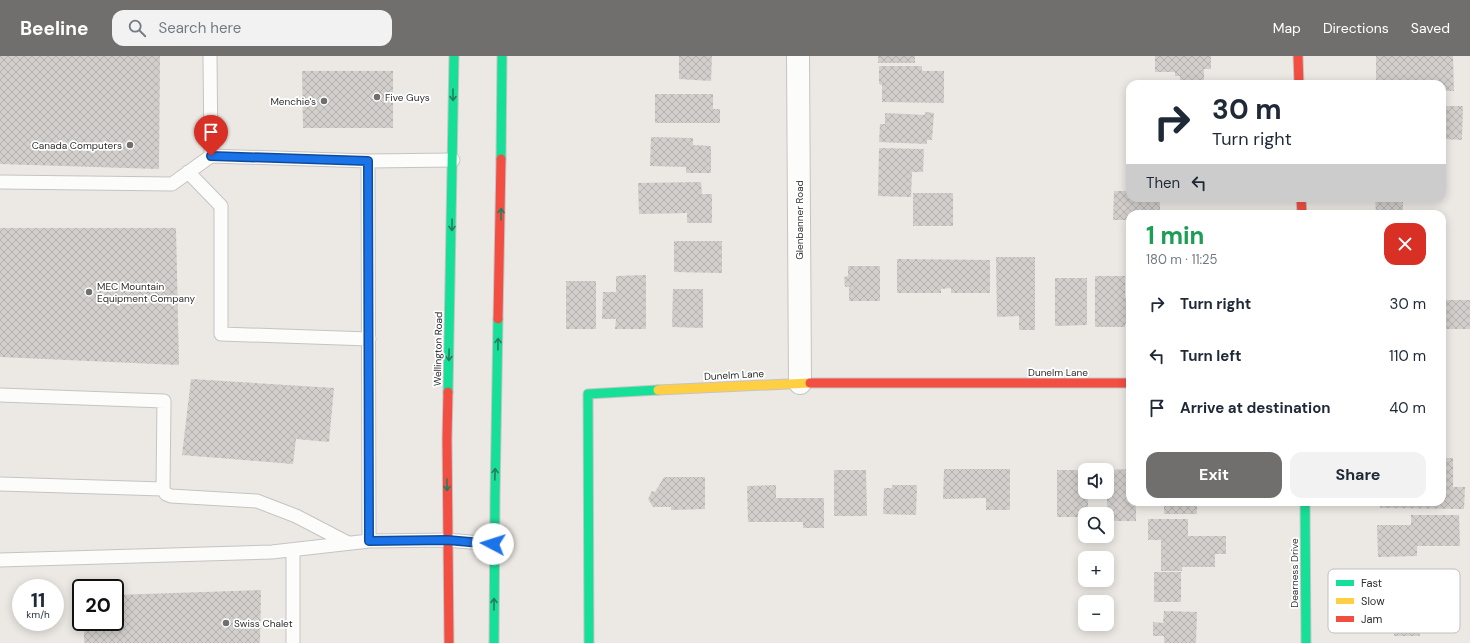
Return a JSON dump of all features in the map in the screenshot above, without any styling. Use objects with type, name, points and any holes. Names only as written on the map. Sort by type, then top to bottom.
[{"type":"main road","name":"Wellington Road","points":[[449,643],[446,440],[454,56]]},
{"type":"main road","points":[[494,643],[493,544],[502,164],[502,56]]},
{"type":"main road","points":[[1298,56],[1299,80]]},
{"type":"main road","name":"Dunelm Lane","points":[[589,643],[588,394],[800,383],[1126,383]]},
{"type":"main road","name":"Dearness Drive","points":[[1305,506],[1306,643]]},
{"type":"street","name":"Glenbanner Road","points":[[798,56],[800,383]]},
{"type":"lane","points":[[210,56],[211,156]]},
{"type":"lane","points":[[0,182],[172,184],[211,156],[368,161],[453,160]]},
{"type":"lane","points":[[368,161],[369,541]]},
{"type":"lane","points":[[188,172],[221,206],[221,334],[369,338]]},
{"type":"lane","points":[[0,395],[164,401],[163,489],[166,494],[171,496],[257,501],[296,516],[348,543]]},
{"type":"lane","points":[[0,484],[163,489]]},
{"type":"lane","points":[[0,560],[264,552],[369,541],[447,540],[493,544]]},
{"type":"lane","points":[[293,550],[293,643]]},
{"type":"building","points":[[0,56],[160,56],[159,169],[0,164]]},
{"type":"building","points":[[679,56],[712,56],[711,81],[679,79]]},
{"type":"building","points":[[878,56],[915,56],[915,63],[878,63]]},
{"type":"building","points":[[1155,56],[1211,56],[1211,69],[1204,69],[1204,80],[1180,80],[1180,76],[1175,76],[1175,72],[1155,72]]},
{"type":"building","points":[[1376,56],[1453,56],[1454,91],[1446,91],[1446,80],[1376,80]]},
{"type":"building","points":[[879,66],[922,66],[922,71],[944,71],[944,103],[882,102],[882,85],[879,84]]},
{"type":"building","points":[[302,71],[393,71],[393,128],[303,128]]},
{"type":"building","points":[[655,94],[713,94],[713,109],[720,109],[720,123],[655,123]]},
{"type":"building","points":[[1446,106],[1463,106],[1462,140],[1446,139]]},
{"type":"building","points":[[925,112],[934,113],[932,140],[927,140],[927,144],[879,142],[880,124],[885,124],[885,113],[925,115]]},
{"type":"building","points":[[651,137],[693,138],[693,145],[711,146],[711,173],[686,173],[686,167],[650,166]]},
{"type":"building","points":[[879,148],[924,149],[923,172],[912,172],[911,197],[878,196]]},
{"type":"building","points":[[701,182],[702,194],[712,194],[712,223],[687,223],[687,213],[639,214],[638,183]]},
{"type":"building","points":[[1114,191],[1126,191],[1126,202],[1160,202],[1160,210],[1126,210],[1126,220],[1113,220]]},
{"type":"building","points":[[913,193],[953,193],[953,226],[913,226]]},
{"type":"building","points":[[1375,202],[1403,202],[1403,210],[1376,210]]},
{"type":"building","name":"MEC Mountain Equipment Company","points":[[0,228],[176,228],[179,365],[0,357]]},
{"type":"building","points":[[674,241],[722,241],[722,273],[674,272]]},
{"type":"building","points":[[996,257],[1035,257],[1035,330],[1019,330],[1019,316],[997,317]]},
{"type":"building","points":[[897,259],[990,260],[990,293],[951,293],[951,288],[941,289],[941,293],[897,293]]},
{"type":"building","points":[[848,266],[880,266],[880,301],[849,301],[849,287],[845,287],[844,277],[848,276]]},
{"type":"building","points":[[646,275],[646,329],[615,329],[616,319],[602,319],[603,292],[616,292],[616,276]]},
{"type":"building","points":[[1095,276],[1125,276],[1125,327],[1095,327]]},
{"type":"building","points":[[1055,278],[1087,278],[1087,325],[1055,326]]},
{"type":"building","points":[[566,281],[596,281],[596,329],[566,329]]},
{"type":"building","points":[[673,289],[703,289],[703,328],[672,327]]},
{"type":"building","points":[[1446,300],[1470,300],[1470,329],[1446,329]]},
{"type":"building","points":[[191,379],[334,388],[329,442],[296,439],[293,464],[182,455]]},
{"type":"building","points":[[1446,458],[1453,458],[1453,487],[1465,487],[1464,509],[1380,508],[1380,506],[1446,506]]},
{"type":"building","points":[[944,469],[1010,469],[1010,510],[986,510],[986,498],[943,499]]},
{"type":"building","points":[[1126,469],[1126,506],[1136,506],[1136,521],[1114,521],[1114,507],[1107,507],[1107,499],[1114,499],[1114,470]]},
{"type":"building","points":[[834,470],[866,470],[867,516],[834,516]]},
{"type":"building","points":[[1057,470],[1078,470],[1078,499],[1088,499],[1088,507],[1078,507],[1078,517],[1057,517]]},
{"type":"building","points":[[664,477],[705,477],[705,509],[671,510],[671,507],[653,507],[648,499],[652,491],[655,492]]},
{"type":"building","points":[[776,485],[776,498],[824,498],[824,528],[803,528],[803,522],[748,522],[747,486]]},
{"type":"building","points":[[892,485],[917,485],[916,515],[883,514],[884,488],[892,488]]},
{"type":"building","points":[[1164,506],[1197,506],[1197,514],[1164,514]]},
{"type":"building","points":[[1411,515],[1459,515],[1460,546],[1417,546],[1417,556],[1378,557],[1377,525],[1411,525]]},
{"type":"building","points":[[1148,519],[1188,519],[1188,536],[1226,536],[1226,554],[1215,554],[1215,567],[1182,567],[1182,571],[1161,571],[1161,540],[1148,540]]},
{"type":"building","points":[[1154,572],[1181,572],[1181,602],[1154,602]]},
{"type":"building","points":[[261,590],[260,643],[84,643],[84,631],[124,631],[124,595]]},
{"type":"building","points":[[1164,611],[1197,612],[1196,643],[1164,643],[1164,636],[1153,636],[1153,622],[1163,623]]},
{"type":"building","points":[[1394,633],[1420,633],[1420,636],[1394,636]]},
{"type":"traffic: fast","points":[[448,392],[454,56]]},
{"type":"traffic: fast","points":[[501,159],[502,56]]},
{"type":"traffic: fast","points":[[494,643],[498,319]]},
{"type":"traffic: fast","points":[[589,643],[588,394],[658,390]]},
{"type":"traffic: fast","points":[[1305,506],[1306,643]]},
{"type":"traffic: slow","points":[[658,390],[810,383]]},
{"type":"traffic: jam","points":[[1298,56],[1299,80]]},
{"type":"traffic: jam","points":[[498,319],[501,159]]},
{"type":"traffic: jam","points":[[1301,202],[1302,210]]},
{"type":"traffic: jam","points":[[810,383],[1126,383]]},
{"type":"traffic: jam","points":[[448,392],[449,643]]},
{"type":"place","name":"Five Guys","points":[[377,97]]},
{"type":"place","name":"Menchie's","points":[[324,101]]},
{"type":"place","name":"Canada Computers","points":[[130,145]]},
{"type":"place","name":"MEC Mountain Equipment Company","points":[[89,292]]},
{"type":"place","name":"Swiss Chalet","points":[[226,623]]},
{"type":"route","points":[[211,156],[368,161],[369,541],[447,540],[493,544]]}]
